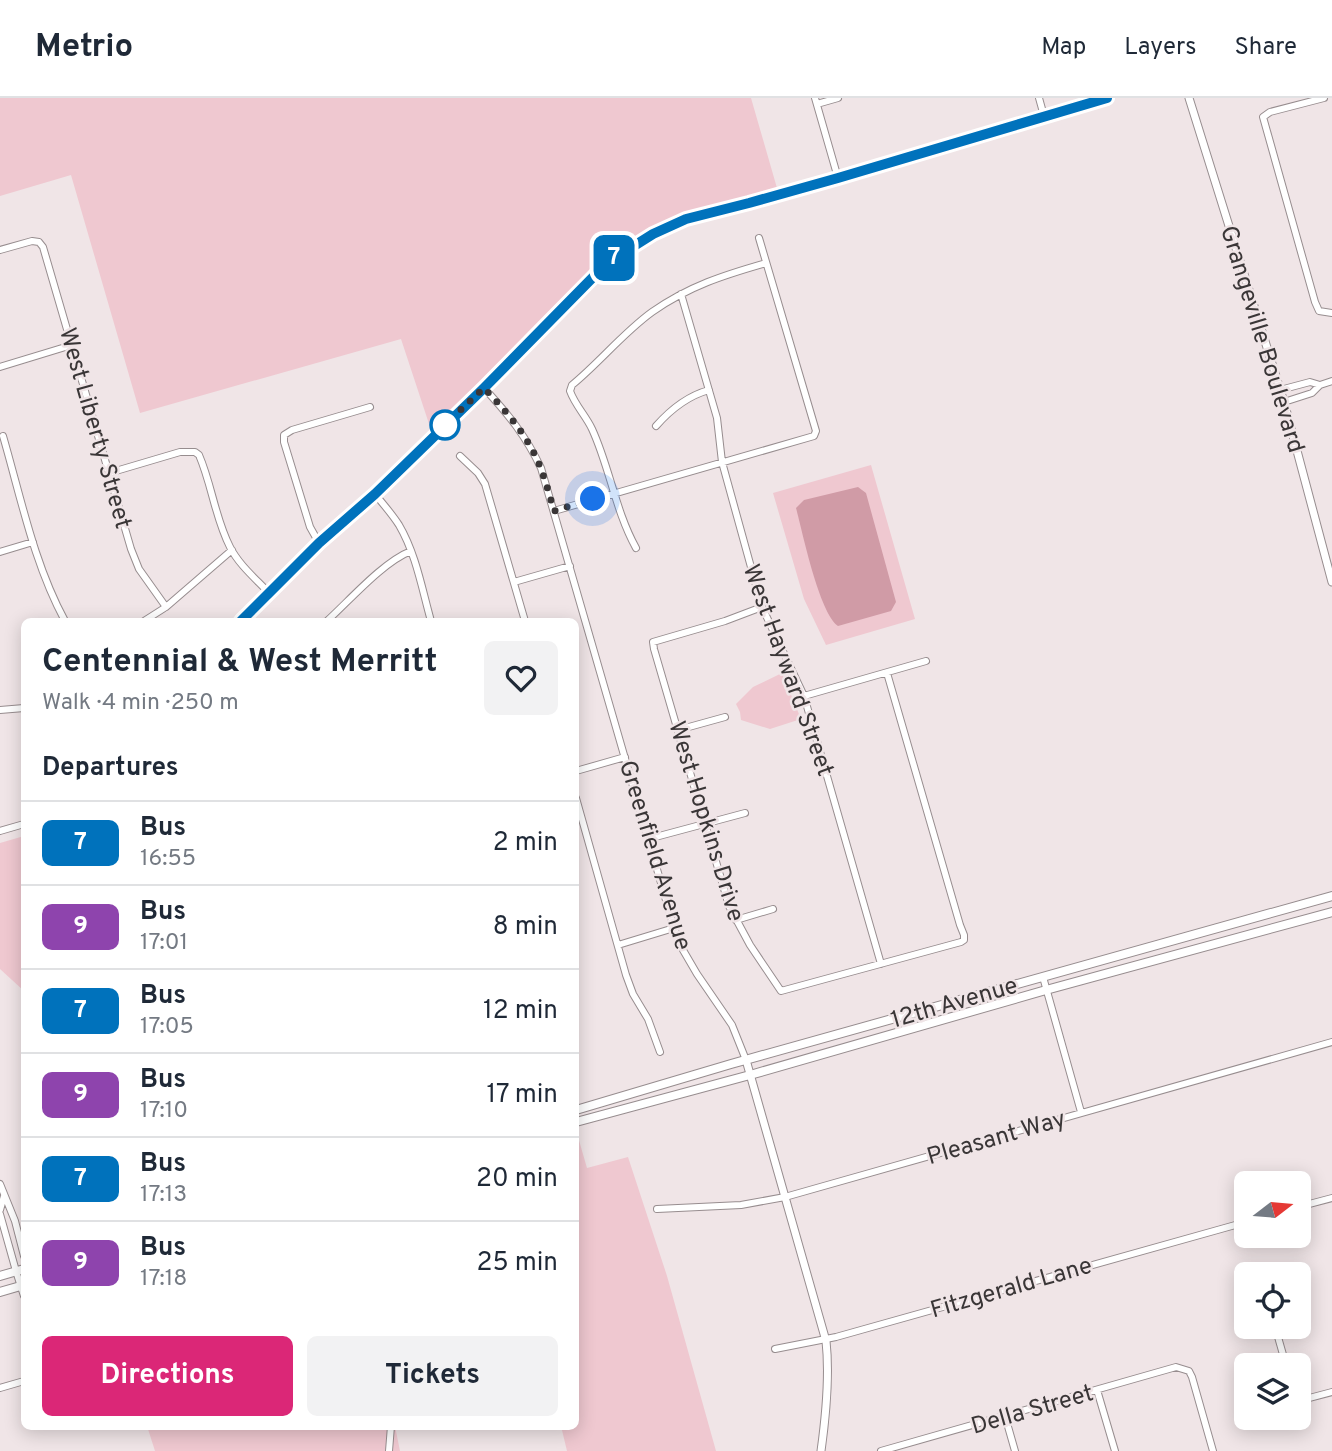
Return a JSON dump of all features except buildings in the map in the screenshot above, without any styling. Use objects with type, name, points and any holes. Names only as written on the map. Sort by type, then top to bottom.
[{"type":"main road","name":"12th Avenue","points":[[579,1109],[1332,896]]},
{"type":"main road","name":"12th Avenue","points":[[579,1121],[1332,912]]},
{"type":"main road","points":[[0,1276],[20,1270]]},
{"type":"main road","points":[[0,1292],[21,1286]]},
{"type":"street","points":[[838,98],[816,101],[838,178]]},
{"type":"street","points":[[1039,98],[1044,116]]},
{"type":"street","points":[[244,618],[319,543],[375,494],[484,388],[607,263],[631,246],[686,219],[838,178],[1107,98]]},
{"type":"street","name":"Grangeville Boulevard","points":[[1189,98],[1284,402],[1332,582]]},
{"type":"street","points":[[1324,98],[1270,112],[1263,117],[1319,311],[1332,313]]},
{"type":"street","points":[[554,511],[814,436],[816,431],[759,238]]},
{"type":"street","name":"West Liberty Street","points":[[0,250],[32,241],[39,242],[43,247],[135,559],[166,607]]},
{"type":"street","points":[[636,548],[620,515],[592,429],[570,391],[572,385],[651,313],[681,294],[709,280],[766,263]]},
{"type":"street","name":"West Hayward Street","points":[[681,294],[717,418],[722,462],[762,607],[804,696],[881,964]]},
{"type":"street","points":[[0,367],[72,345]]},
{"type":"street","points":[[1284,402],[1312,393],[1320,385],[1332,381]]},
{"type":"street","points":[[1280,390],[1310,382],[1320,385]]},
{"type":"street","name":"Greenfield Avenue","points":[[484,388],[508,414],[530,445],[541,468],[674,928],[697,974],[732,1025],[746,1060],[825,1338],[827,1393],[821,1451]]},
{"type":"street","points":[[656,426],[671,409],[700,392],[709,390]]},
{"type":"street","points":[[319,543],[310,527],[284,435],[292,430],[370,407]]},
{"type":"street","points":[[3,436],[33,542],[52,596],[63,618]]},
{"type":"street","points":[[109,473],[180,452],[195,452],[203,463],[222,529],[232,550],[269,593]]},
{"type":"street","points":[[460,456],[478,473],[485,484],[524,618]]},
{"type":"street","points":[[375,494],[397,522],[411,551],[431,618]]},
{"type":"street","points":[[0,552],[33,542]]},
{"type":"street","points":[[149,618],[166,607],[232,550]]},
{"type":"street","points":[[330,618],[394,560],[411,551]]},
{"type":"street","points":[[514,582],[570,566]]},
{"type":"street","name":"West Hopkins Drive","points":[[762,607],[653,642],[729,906],[781,991],[881,964]]},
{"type":"street","points":[[804,696],[926,661]]},
{"type":"street","points":[[881,964],[964,940],[887,673]]},
{"type":"street","points":[[0,710],[21,708]]},
{"type":"street","points":[[678,730],[725,717]]},
{"type":"street","points":[[579,770],[625,757]]},
{"type":"street","points":[[579,809],[633,994],[648,1019],[660,1052]]},
{"type":"street","points":[[648,839],[745,813]]},
{"type":"street","points":[[0,831],[21,825]]},
{"type":"street","points":[[736,920],[773,909]]},
{"type":"street","points":[[618,945],[674,928]]},
{"type":"street","points":[[1042,977],[1081,1112]]},
{"type":"street","name":"Pleasant Way","points":[[657,1209],[741,1205],[785,1197],[1332,1042]]},
{"type":"street","points":[[0,1184],[21,1244]]},
{"type":"street","points":[[4,1196],[0,1212],[20,1270]]},
{"type":"street","points":[[1311,1204],[1332,1198]]},
{"type":"street","name":"Fitzgerald Lane","points":[[775,1349],[865,1329],[1234,1225]]},
{"type":"street","name":"Della Street","points":[[881,1451],[1176,1367],[1189,1371],[1192,1377],[1213,1451]]},
{"type":"street","points":[[0,1388],[21,1382]]},
{"type":"street","points":[[1097,1390],[1115,1451]]},
{"type":"street","points":[[1311,1398],[1332,1392]]},
{"type":"street","points":[[1005,1416],[1015,1451]]},
{"type":"street","points":[[389,1451],[391,1430]]},
{"type":"street","points":[[913,1442],[915,1451]]},
{"type":"shaded area","points":[[0,98],[751,98],[779,195],[686,219],[607,263],[433,436],[401,339],[140,413],[71,175],[0,196]]},
{"type":"shaded area","points":[[871,465],[915,619],[826,645],[804,599],[773,493]]},
{"type":"shaded area","points":[[858,487],[866,493],[896,602],[891,611],[838,626],[831,618],[818,589],[796,508],[804,500]]},
{"type":"shaded area","points":[[782,673],[801,719],[770,729],[741,720],[736,704],[753,687]]},
{"type":"shaded area","points":[[21,837],[21,988],[0,969],[0,843]]},
{"type":"shaded area","points":[[579,1140],[587,1168],[628,1157],[667,1276],[716,1451],[567,1451],[562,1430],[579,1430]]},
{"type":"shaded area","points":[[148,1430],[396,1430],[400,1451],[155,1451]]},
{"type":"bus line","name":"7","points":[[244,618],[319,543],[375,494],[484,388],[607,263],[631,246],[686,219],[838,178],[1107,98]]},
{"type":"route","points":[[445,425],[439,430],[484,388],[508,414],[530,445],[541,468],[554,511],[593,499]]}]
